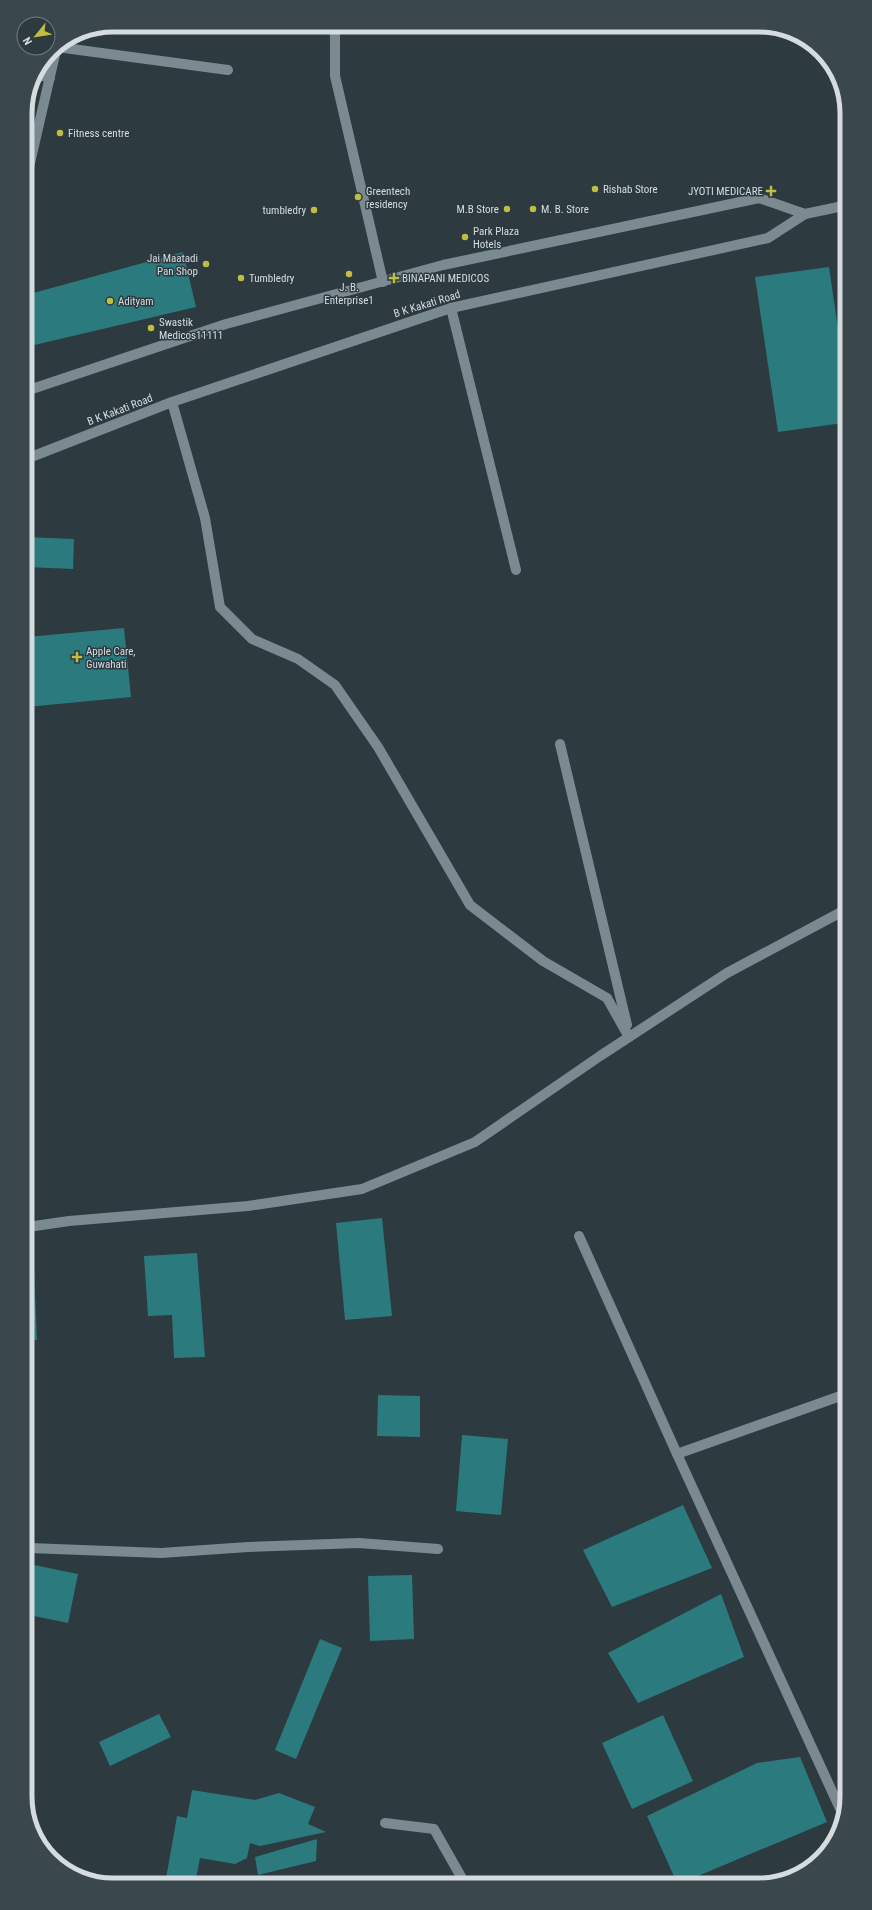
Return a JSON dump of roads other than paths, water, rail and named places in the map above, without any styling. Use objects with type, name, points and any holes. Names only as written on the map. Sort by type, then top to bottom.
[{"type":"street","points":[[334,32],[335,76],[383,282]]},
{"type":"street","points":[[65,48],[228,70]]},
{"type":"street","points":[[32,155],[55,58]]},
{"type":"street","points":[[41,76],[50,78]]},
{"type":"street","points":[[32,389],[226,324],[443,265],[758,198],[805,214]]},
{"type":"street","name":"B K Kakati Road","points":[[32,457],[172,402],[451,308],[768,238],[805,214],[840,207]]},
{"type":"street","points":[[451,308],[516,570]]},
{"type":"street","points":[[172,402],[205,518],[220,607],[252,639],[298,659],[335,685],[378,747],[470,905],[543,961],[607,998],[629,1037]]},
{"type":"street","points":[[560,744],[629,1037]]},
{"type":"street","points":[[32,1226],[69,1221],[248,1206],[362,1190],[475,1142],[629,1037],[727,973],[840,912]]},
{"type":"street","points":[[579,1236],[677,1454],[839,1807]]},
{"type":"street","points":[[677,1454],[840,1396]]},
{"type":"street","points":[[32,1548],[161,1553],[248,1547],[359,1543],[438,1549]]},
{"type":"street","points":[[385,1823],[434,1829],[462,1878]]},
{"type":"place","name":"Fitness centre","points":[[60,133]]},
{"type":"place","name":"Rishab Store","points":[[595,189]]},
{"type":"place","name":"JYOTI MEDICARE","points":[[771,191]]},
{"type":"place","name":"Greentech residency","points":[[358,197]]},
{"type":"place","name":"M.B Store","points":[[507,209]]},
{"type":"place","name":"M. B. Store","points":[[533,209]]},
{"type":"place","name":"tumbledry","points":[[314,210]]},
{"type":"place","name":"Park Plaza Hotels","points":[[465,237]]},
{"type":"place","name":"Jai Maatadi Pan Shop","points":[[206,264]]},
{"type":"place","name":"J. B. Enterprise1","points":[[349,274]]},
{"type":"place","name":"Tumbledry","points":[[241,278]]},
{"type":"place","name":"BINAPANI MEDICOS","points":[[394,278]]},
{"type":"place","name":"Adityam","points":[[110,301]]},
{"type":"place","name":"Swastik Medicos11111","points":[[151,328]]},
{"type":"place","name":"Apple Care, Guwahati","points":[[77,657]]}]
